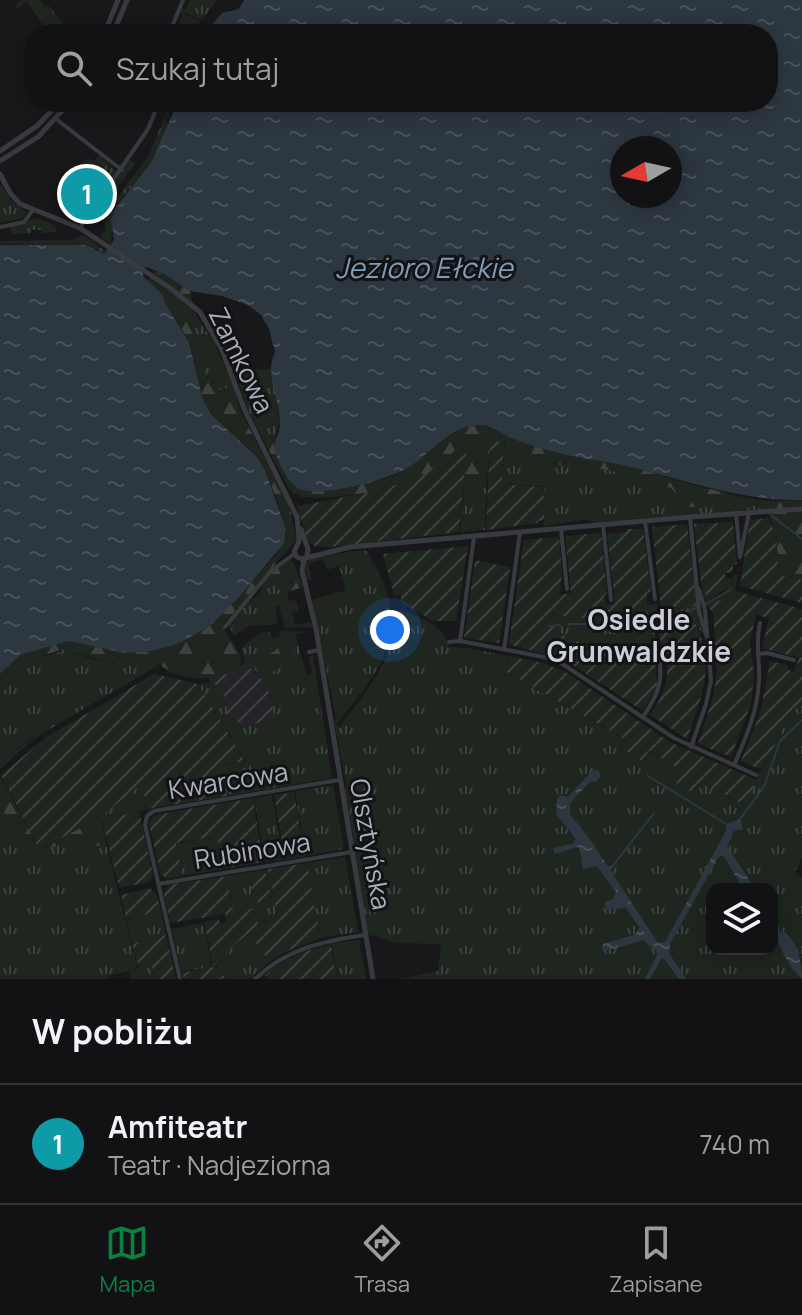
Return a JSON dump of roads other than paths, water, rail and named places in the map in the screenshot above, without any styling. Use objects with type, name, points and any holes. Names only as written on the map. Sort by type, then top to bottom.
[{"type":"street","points":[[108,24],[118,0]]},
{"type":"street","points":[[117,24],[127,0]]},
{"type":"street","points":[[173,24],[183,0]]},
{"type":"street","points":[[0,151],[37,126],[50,112]]},
{"type":"street","points":[[0,161],[33,141],[62,112]]},
{"type":"street","points":[[80,228],[122,170],[155,112]]},
{"type":"street","points":[[56,119],[122,170]]},
{"type":"street","name":"Zamkowa","points":[[0,174],[14,199],[33,210],[80,228],[188,301],[206,321],[232,372],[245,411],[297,516],[307,548]]},
{"type":"street","points":[[0,227],[24,222],[33,210]]},
{"type":"street","points":[[225,627],[271,571],[296,556],[305,558],[332,551],[474,536],[802,509]]},
{"type":"street","points":[[736,513],[740,557],[749,513]]},
{"type":"street","name":"Zamkowa","points":[[297,516],[297,546]]},
{"type":"street","points":[[690,517],[699,611],[707,637],[711,681],[691,747]]},
{"type":"street","points":[[645,521],[655,599]]},
{"type":"street","points":[[603,525],[611,600]]},
{"type":"street","points":[[561,529],[567,589]]},
{"type":"street","points":[[504,650],[520,532]]},
{"type":"street","points":[[460,641],[474,536]]},
{"type":"street","points":[[307,590],[296,556],[297,546],[332,551]]},
{"type":"street","points":[[307,548],[302,571],[319,650],[309,652]]},
{"type":"street","points":[[734,765],[757,704],[756,640],[760,623]]},
{"type":"street","points":[[449,642],[460,641],[544,657],[564,665],[691,747],[756,775]]},
{"type":"street","points":[[643,717],[662,681],[655,646]]},
{"type":"street","name":"Olsztyńska","points":[[319,650],[332,714],[339,780],[373,979]]},
{"type":"street","points":[[758,654],[767,653],[794,660]]},
{"type":"street","name":"Kwarcowa","points":[[180,979],[145,825],[147,816],[154,811],[339,780]]},
{"type":"street","name":"Rubinowa","points":[[158,884],[352,852]]},
{"type":"street","points":[[255,979],[267,967],[293,952],[330,940],[366,935]]},
{"type":"water","name":"Jezioro Ełckie","points":[[244,0],[802,0],[802,500],[738,494],[567,455],[522,442],[482,425],[459,430],[411,466],[389,476],[339,489],[300,489],[287,477],[274,449],[280,426],[271,369],[275,352],[269,329],[261,315],[248,305],[222,296],[190,291],[147,267],[143,269],[143,276],[163,295],[189,342],[203,400],[211,414],[257,457],[265,470],[286,529],[284,543],[210,626],[177,644],[151,651],[125,653],[68,641],[20,655],[0,674],[0,245],[86,245],[104,254],[114,240],[111,219],[114,210],[151,162],[174,112],[778,112],[778,24],[213,24],[222,13],[239,9]]},
{"type":"water","points":[[593,770],[598,770],[601,776],[596,782],[590,782],[570,803],[570,814],[658,943],[665,942],[726,831],[726,824],[740,819],[743,829],[734,831],[727,847],[752,883],[740,883],[725,858],[722,855],[718,858],[670,944],[669,953],[686,979],[679,979],[661,959],[650,979],[645,979],[658,953],[643,940],[602,950],[603,944],[634,935],[640,928],[626,908],[606,910],[605,902],[613,899],[616,892],[597,866],[583,869],[580,849],[577,847],[555,854],[553,848],[572,844],[576,839],[556,814],[557,799],[560,795],[568,797]]},
{"type":"water","points":[[783,931],[792,940],[798,952],[802,978],[782,950],[778,933]]},
{"type":"waterway","points":[[771,515],[802,539]]},
{"type":"waterway","points":[[706,604],[730,590]]},
{"type":"waterway","points":[[660,623],[696,608]]},
{"type":"waterway","points":[[569,624],[654,624]]},
{"type":"waterway","points":[[549,626],[560,625]]},
{"type":"waterway","points":[[740,819],[764,787],[780,741],[802,720]]},
{"type":"waterway","points":[[648,776],[726,824]]},
{"type":"waterway","points":[[609,871],[654,813]]},
{"type":"place","name":"Amfiteatr","points":[[87,194]]},
{"type":"district","name":"Osiedle Grunwaldzkie","points":[[639,635]]}]
